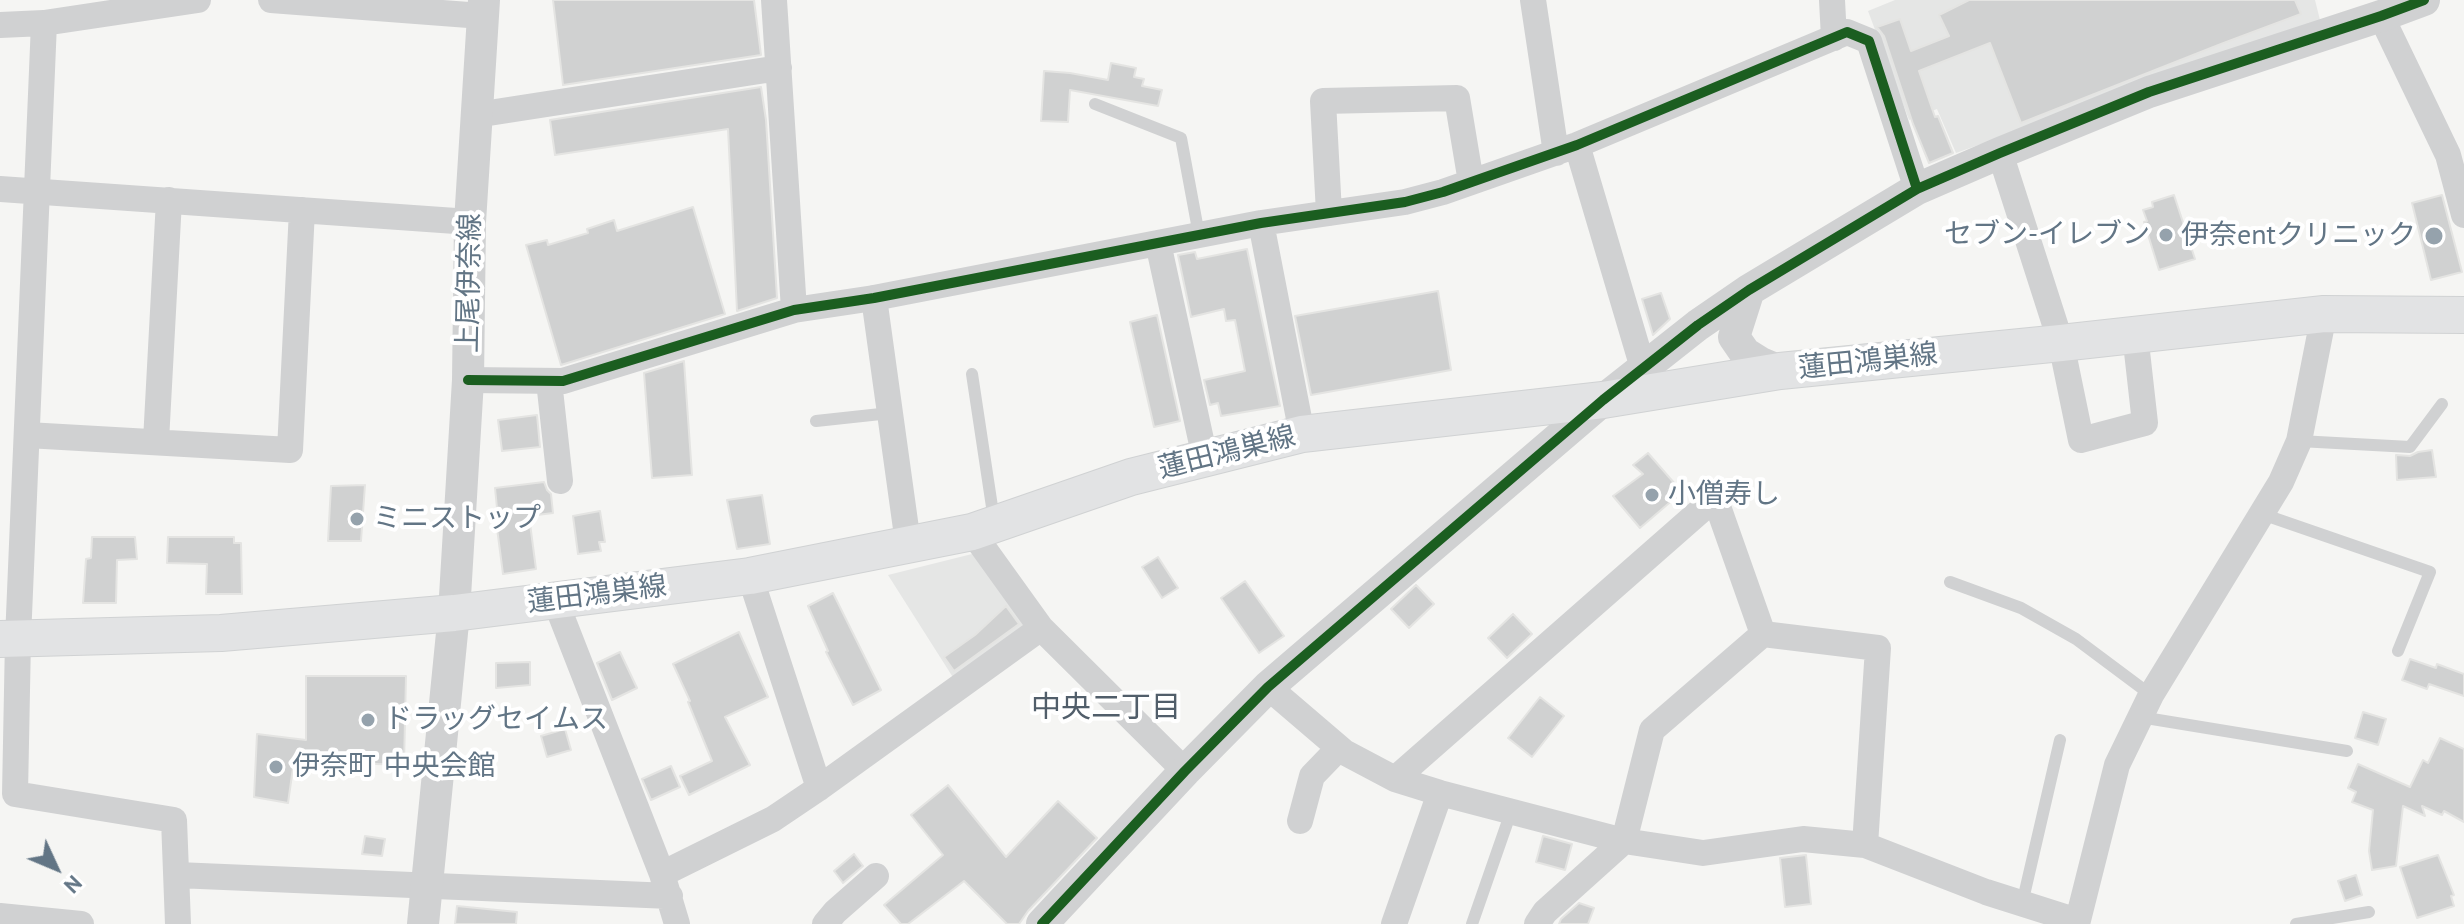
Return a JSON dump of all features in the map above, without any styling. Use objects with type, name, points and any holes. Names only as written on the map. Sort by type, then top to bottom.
[{"type":"main road","name":"蓮田鴻巣線","points":[[9,639],[221,633],[454,613],[750,576],[983,527],[1131,477],[1302,434],[1603,400],[1780,371],[2324,314],[2464,315]]},
{"type":"street","points":[[0,25],[44,23],[198,0]]},
{"type":"street","points":[[271,0],[483,8]]},
{"type":"street","points":[[774,0],[794,310]]},
{"type":"street","points":[[1533,0],[1567,149],[1643,368]]},
{"type":"street","points":[[1832,0],[1834,38]]},
{"type":"street","points":[[1051,922],[1185,771],[1268,687],[1603,400],[1698,325],[1749,290],[1917,189],[2149,92],[2403,6],[2456,156],[2464,215]]},
{"type":"street","name":"上尾伊奈線","points":[[423,924],[454,613],[468,380],[470,222],[483,8]]},
{"type":"street","points":[[44,23],[27,435],[9,639],[15,794],[174,820],[178,924]]},
{"type":"street","points":[[468,380],[563,381],[794,310],[874,298],[1261,223],[1405,202],[1567,149],[1847,32],[1869,41],[1917,189]]},
{"type":"street","points":[[476,115],[779,68]]},
{"type":"street","points":[[1329,213],[1323,101],[1457,98],[1471,182]]},
{"type":"street","points":[[2000,153],[2061,343],[2081,440],[2145,423],[2135,334]]},
{"type":"street","points":[[0,189],[470,222]]},
{"type":"street","points":[[156,441],[169,200]]},
{"type":"street","points":[[27,435],[290,450],[302,210]]},
{"type":"street","points":[[1261,223],[1302,434]]},
{"type":"street","points":[[1158,243],[1205,458]]},
{"type":"street","points":[[1749,290],[1734,337],[1745,353],[1780,371]]},
{"type":"street","points":[[874,298],[908,543]]},
{"type":"street","points":[[1268,687],[1339,748],[1395,779],[1440,793],[1624,841],[1703,853],[1803,839],[1865,845],[2077,922],[2117,765],[2146,706],[2281,482],[2299,441],[2324,314]]},
{"type":"street","points":[[549,381],[560,481]]},
{"type":"street","points":[[1395,779],[1715,498],[1763,634]]},
{"type":"street","points":[[983,527],[1041,628],[1185,771]]},
{"type":"street","points":[[750,576],[819,788]]},
{"type":"street","points":[[555,600],[666,885],[677,924]]},
{"type":"street","points":[[177,875],[427,885],[666,885],[819,788],[1041,628]]},
{"type":"street","points":[[1537,924],[1545,912],[1624,841],[1652,730],[1763,634],[1878,648],[1865,845]]},
{"type":"street","points":[[1300,821],[1312,776],[1339,748]]},
{"type":"street","points":[[1394,924],[1440,793]]},
{"type":"street","points":[[825,924],[876,876]]},
{"type":"street","points":[[0,916],[66,923]]},
{"type":"lane","points":[[1095,104],[1181,138],[1199,235]]},
{"type":"lane","points":[[972,374],[983,527]]},
{"type":"lane","points":[[2299,441],[2410,447],[2442,404]]},
{"type":"lane","points":[[816,421],[890,413]]},
{"type":"lane","points":[[2262,514],[2430,572],[2398,651]]},
{"type":"lane","points":[[1950,582],[2021,608],[2076,639],[2146,706],[2347,751]]},
{"type":"lane","points":[[2022,904],[2060,740]]},
{"type":"lane","points":[[1472,924],[1511,812]]},
{"type":"lane","points":[[2296,924],[2369,912]]},
{"type":"shaded area","points":[[1895,0],[2315,0],[2321,24],[1956,153],[1937,109],[1909,120],[1868,11]]},
{"type":"shaded area","points":[[976,553],[1026,629],[954,679],[888,575]]},
{"type":"building","points":[[553,0],[754,0],[761,55],[563,85]]},
{"type":"building","points":[[1969,0],[2295,0],[2301,14],[2021,123],[1990,43],[1919,71],[1935,117],[1938,116],[1953,153],[1929,163],[1884,36],[1877,27],[1900,19],[1911,51],[1949,36],[1939,15]]},
{"type":"building","points":[[1111,63],[1136,68],[1134,77],[1144,79],[1142,86],[1162,90],[1158,106],[1070,90],[1068,122],[1041,121],[1044,71],[1108,80]]},
{"type":"building","points":[[761,87],[766,120],[777,298],[737,311],[728,129],[555,155],[550,120]]},
{"type":"building","points":[[2174,195],[2195,259],[2159,270],[2143,210],[2153,207],[2152,202]]},
{"type":"building","points":[[2442,195],[2462,272],[2431,280],[2412,203]]},
{"type":"building","points":[[693,207],[725,314],[561,365],[526,245],[547,240],[548,245],[588,233],[587,229],[614,220],[617,231]]},
{"type":"building","points":[[1247,249],[1280,406],[1221,416],[1218,403],[1210,405],[1204,380],[1245,371],[1235,320],[1226,321],[1224,309],[1191,317],[1178,255],[1195,252],[1197,259]]},
{"type":"building","points":[[1438,291],[1451,370],[1311,395],[1295,316]]},
{"type":"building","points":[[1661,293],[1670,319],[1653,335],[1642,299]]},
{"type":"building","points":[[1157,315],[1180,421],[1154,427],[1130,322]]},
{"type":"building","points":[[684,361],[692,475],[652,478],[644,373]]},
{"type":"building","points":[[537,415],[540,447],[502,451],[498,420]]},
{"type":"building","points":[[2432,450],[2436,477],[2397,480],[2396,455],[2410,456]]},
{"type":"building","points":[[1648,453],[1682,492],[1640,528],[1613,496],[1643,474],[1633,465]]},
{"type":"building","points":[[544,482],[551,494],[553,513],[529,516],[536,569],[503,574],[495,488]]},
{"type":"building","points":[[365,485],[361,541],[328,541],[331,486]]},
{"type":"building","points":[[762,495],[770,544],[737,549],[727,500]]},
{"type":"building","points":[[600,511],[605,542],[599,542],[601,551],[578,554],[573,516]]},
{"type":"building","points":[[92,537],[135,537],[137,559],[117,560],[116,603],[83,603],[86,559],[91,558]]},
{"type":"building","points":[[168,537],[234,537],[234,543],[241,543],[242,594],[206,594],[207,564],[167,563]]},
{"type":"building","points":[[1158,557],[1178,588],[1162,598],[1142,567]]},
{"type":"building","points":[[1245,581],[1284,636],[1259,653],[1221,598]]},
{"type":"building","points":[[1416,585],[1434,604],[1409,628],[1391,609]]},
{"type":"building","points":[[833,593],[881,690],[853,705],[826,652],[808,606]]},
{"type":"building","points":[[1006,606],[1019,624],[954,671],[944,657],[975,635]]},
{"type":"building","points":[[1513,614],[1532,634],[1507,658],[1488,638]]},
{"type":"building","points":[[739,632],[768,697],[725,717],[750,765],[689,795],[680,776],[712,761],[673,664]]},
{"type":"building","points":[[620,652],[637,688],[612,700],[597,663]]},
{"type":"building","points":[[2410,659],[2436,668],[2437,664],[2464,674],[2464,696],[2429,684],[2427,689],[2402,680]]},
{"type":"building","points":[[530,662],[530,685],[496,688],[496,663]]},
{"type":"building","points":[[306,676],[406,676],[404,765],[294,761],[288,803],[254,797],[257,734],[306,740]]},
{"type":"building","points":[[1540,697],[1564,716],[1532,757],[1508,738]]},
{"type":"building","points":[[2363,712],[2386,719],[2378,745],[2355,738]]},
{"type":"building","points":[[565,729],[571,750],[547,757],[541,736]]},
{"type":"building","points":[[2440,738],[2464,749],[2464,822],[2444,811],[2442,815],[2422,806],[2425,816],[2403,806],[2396,866],[2372,870],[2369,851],[2373,810],[2352,802],[2356,792],[2348,788],[2358,764],[2410,787],[2423,760],[2428,763]]},
{"type":"building","points":[[671,766],[680,787],[651,800],[642,779]]},
{"type":"building","points":[[948,785],[1006,857],[1058,801],[1097,838],[1019,924],[1007,924],[964,881],[908,924],[901,924],[884,905],[943,855],[911,815]]},
{"type":"building","points":[[365,836],[385,839],[382,856],[362,854]]},
{"type":"building","points":[[1543,836],[1572,844],[1565,870],[1536,862]]},
{"type":"building","points":[[854,854],[863,866],[843,883],[834,871]]},
{"type":"building","points":[[1806,855],[1811,904],[1785,907],[1780,858]]},
{"type":"building","points":[[2438,855],[2454,895],[2451,896],[2454,906],[2417,918],[2400,867]]},
{"type":"building","points":[[2356,875],[2362,895],[2345,901],[2338,881]]},
{"type":"building","points":[[1579,903],[1594,908],[1588,924],[1559,924],[1561,919]]},
{"type":"building","points":[[457,906],[517,912],[516,924],[455,924]]},
{"type":"cycle path","points":[[1042,924],[1268,687],[1603,400],[1698,325],[1749,290],[1917,189],[2000,153],[2149,92],[2424,0]]},
{"type":"cycle path","points":[[468,380],[563,381],[794,310],[874,298],[1261,223],[1405,202],[1443,192],[1577,145],[1847,32],[1869,41],[1917,189]]},
{"type":"place","name":"セブン-イレブン","points":[[2166,235]]},
{"type":"place","name":"伊奈entクリニック","points":[[2434,236]]},
{"type":"place","name":"小僧寿し","points":[[1652,495]]},
{"type":"place","name":"ミニストップ","points":[[357,519]]},
{"type":"place","name":"ドラッグセイムス","points":[[368,720]]},
{"type":"place","name":"伊奈町 中央会館","points":[[276,767]]},
{"type":"district","name":"中央二丁目","points":[[1106,708]]}]
